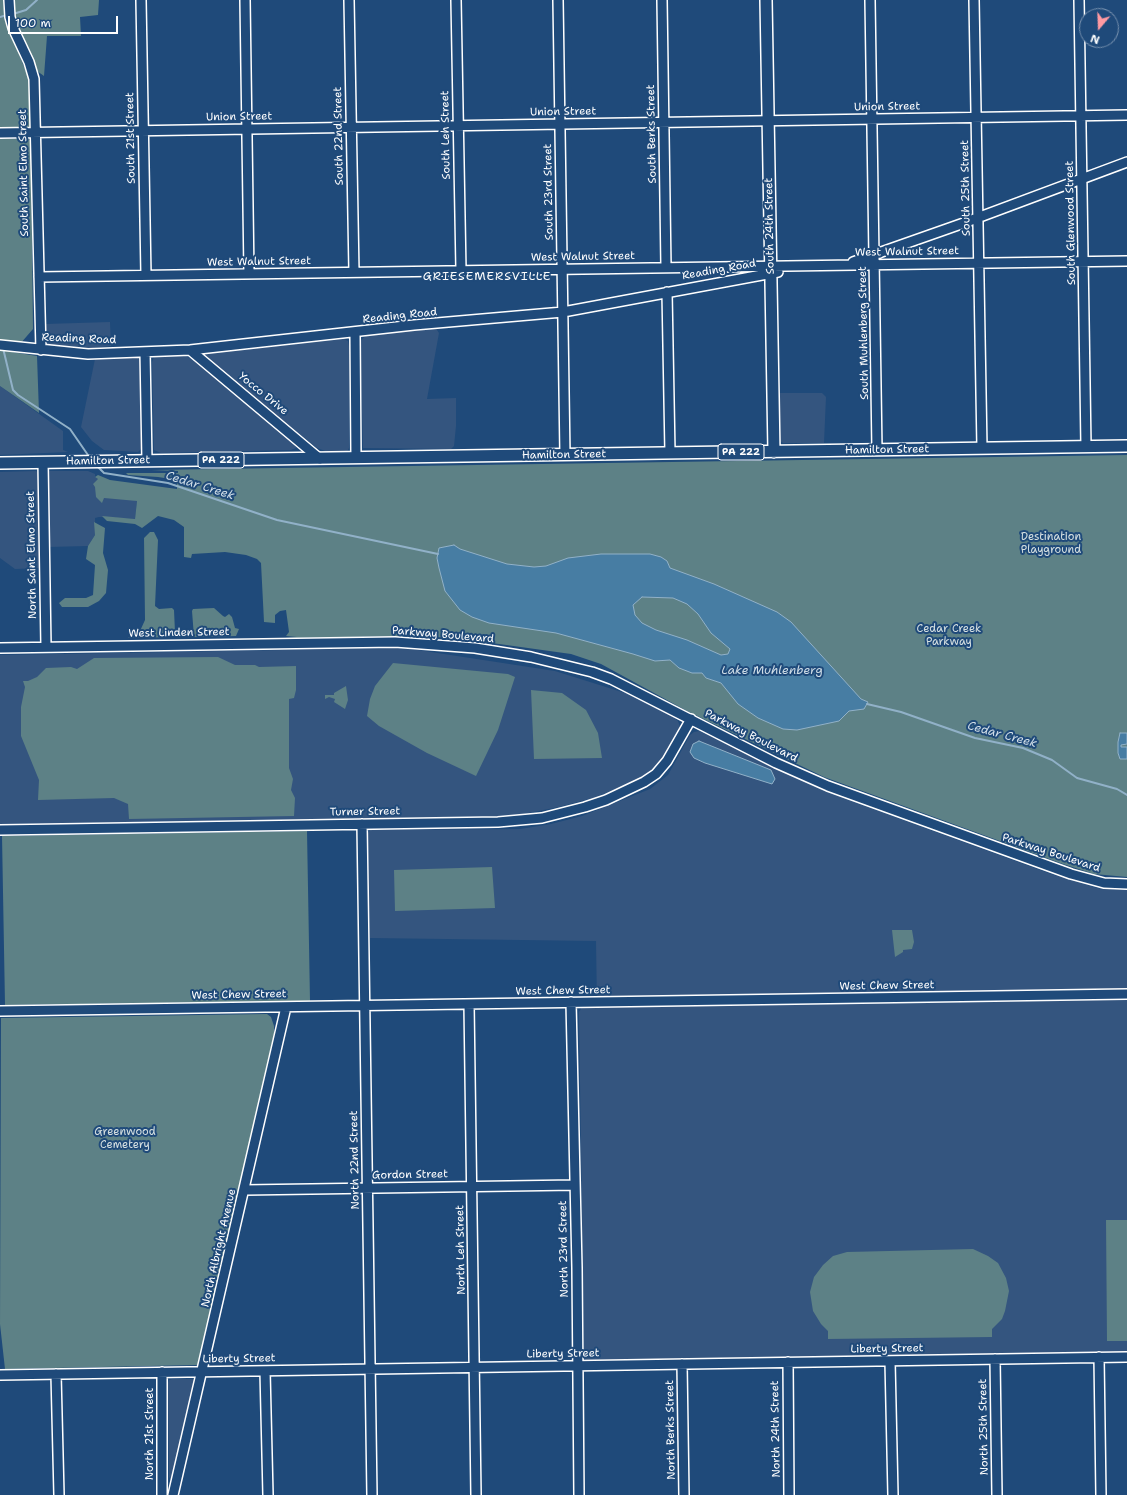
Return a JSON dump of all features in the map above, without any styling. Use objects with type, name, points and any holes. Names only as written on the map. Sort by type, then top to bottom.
[{"type":"main road","name":"South 24th Street","points":[[766,0],[774,452]]},
{"type":"main road","name":"Hamilton Street","points":[[0,463],[1127,446]]},
{"type":"street","name":"South Saint Elmo Street","points":[[9,0],[10,17],[13,28],[29,62],[34,80],[41,350]]},
{"type":"street","name":"South 21st Street","points":[[141,0],[146,275]]},
{"type":"street","points":[[245,0],[249,274]]},
{"type":"street","name":"South 22nd Street","points":[[349,0],[354,272]]},
{"type":"street","name":"South Leh Street","points":[[456,0],[460,270]]},
{"type":"street","name":"South 23rd Street","points":[[558,0],[565,455]]},
{"type":"street","name":"South Berks Street","points":[[662,0],[666,267]]},
{"type":"street","name":"South Muhlenberg Street","points":[[870,0],[877,450]]},
{"type":"street","name":"South 25th Street","points":[[974,0],[982,448]]},
{"type":"street","name":"South Glenwood Street","points":[[1079,0],[1086,446]]},
{"type":"street","name":"Union Street","points":[[0,133],[1127,115]]},
{"type":"street","points":[[874,259],[1127,162]]},
{"type":"street","name":"West Walnut Street","points":[[799,267],[844,265],[874,259],[979,263],[1127,261]]},
{"type":"street","name":"West Walnut Street","points":[[39,277],[666,267],[771,269]]},
{"type":"street","name":"Reading Road","points":[[0,345],[88,354],[190,350],[355,333],[414,325],[563,312],[667,292],[771,269],[799,267]]},
{"type":"street","points":[[667,292],[670,453]]},
{"type":"street","points":[[355,333],[356,458]]},
{"type":"street","name":"Yocco Drive","points":[[190,350],[320,459]]},
{"type":"street","points":[[145,352],[148,461]]},
{"type":"street","name":"North Saint Elmo Street","points":[[43,462],[46,647]]},
{"type":"street","name":"West Linden Street","points":[[0,648],[359,642]]},
{"type":"street","name":"Parkway Boulevard","points":[[359,642],[416,643],[503,652],[558,663],[611,679],[776,763],[843,792],[1071,874],[1104,883],[1127,884]]},
{"type":"street","name":"Turner Street","points":[[0,830],[520,821],[542,818],[585,807],[627,791],[656,774],[667,761],[691,719]]},
{"type":"street","name":"North 22nd Street","points":[[362,824],[372,1495]]},
{"type":"street","name":"West Chew Street","points":[[0,1011],[1127,994]]},
{"type":"street","name":"North 23rd Street","points":[[571,1002],[576,1185],[579,1495]]},
{"type":"street","name":"North Leh Street","points":[[469,1004],[476,1495]]},
{"type":"street","name":"North Albright Avenue","points":[[173,1495],[203,1372],[286,1007]]},
{"type":"street","name":"Gordon Street","points":[[245,1190],[576,1185]]},
{"type":"street","points":[[1099,1357],[1101,1495]]},
{"type":"street","name":"Liberty Street","points":[[0,1375],[1127,1357]]},
{"type":"street","name":"North 25th Street","points":[[995,1359],[997,1495]]},
{"type":"street","points":[[890,1361],[893,1495]]},
{"type":"street","name":"North 24th Street","points":[[788,1362],[789,1495]]},
{"type":"street","name":"North Berks Street","points":[[682,1364],[684,1495]]},
{"type":"street","points":[[265,1370],[268,1495]]},
{"type":"street","name":"North 21st Street","points":[[162,1372],[162,1495]]},
{"type":"street","points":[[56,1374],[59,1495]]},
{"type":"shaded area","points":[[110,322],[111,346],[93,348],[52,345],[45,343],[45,324]]},
{"type":"shaded area","points":[[435,327],[439,333],[427,399],[456,398],[454,446],[451,449],[363,448],[360,341],[367,335]]},
{"type":"shaded area","points":[[344,339],[348,341],[349,346],[349,448],[347,452],[328,452],[317,448],[202,355],[204,352],[208,351]]},
{"type":"shaded area","points":[[183,355],[196,361],[294,441],[296,448],[291,450],[161,453],[154,450],[152,362],[154,357],[158,356]]},
{"type":"shaded area","points":[[137,357],[140,360],[141,449],[138,452],[104,450],[92,441],[81,427],[95,359]]},
{"type":"shaded area","points":[[0,386],[63,431],[63,450],[68,452],[0,455]]},
{"type":"shaded area","points":[[778,393],[822,393],[826,397],[824,443],[783,443],[780,441]]},
{"type":"shaded area","points":[[36,471],[39,474],[41,568],[15,569],[0,558],[0,472]]},
{"type":"shaded area","points":[[48,471],[88,471],[95,474],[95,477],[137,501],[135,519],[95,518],[95,535],[88,546],[48,547]]},
{"type":"shaded area","points":[[395,648],[418,650],[555,671],[625,693],[673,717],[678,721],[680,727],[667,755],[657,769],[644,778],[593,798],[523,814],[496,816],[0,824],[0,655]]},
{"type":"shaded area","points":[[699,731],[829,793],[1054,875],[1097,888],[1127,890],[1127,1352],[587,1361],[584,1358],[579,1012],[582,1007],[597,1006],[596,941],[370,938],[368,833],[370,830],[520,829],[551,824],[582,816],[650,789],[668,775],[690,735]]},
{"type":"shaded area","points":[[192,1379],[196,1381],[172,1481],[169,1477],[168,1383],[169,1380]]},
{"type":"green space","points":[[0,0],[99,0],[98,15],[80,17],[81,36],[47,36],[44,76],[37,71],[26,48],[19,54],[29,79],[30,127],[0,127]]},
{"type":"green space","points":[[0,139],[29,139],[31,142],[33,329],[20,344],[0,343]]},
{"type":"green space","points":[[0,350],[37,356],[39,413],[0,386]]},
{"type":"green space","name":"Cedar Creek Parkway","points":[[1127,455],[1127,877],[1094,874],[1063,864],[824,777],[687,711],[601,664],[571,654],[456,638],[412,636],[285,638],[297,637],[286,636],[289,632],[286,610],[280,611],[275,615],[275,623],[264,622],[261,563],[257,559],[246,555],[225,552],[192,554],[191,558],[184,557],[184,527],[174,520],[158,516],[142,528],[135,524],[107,521],[102,516],[135,519],[137,501],[104,498],[102,503],[96,497],[95,487],[93,484],[98,479],[95,477],[98,475],[110,480],[177,489],[177,480],[128,475],[126,473],[178,473],[178,471],[151,470]]},
{"type":"green space","points":[[94,522],[105,528],[103,553],[108,570],[106,593],[99,601],[88,607],[62,607],[59,603],[65,598],[86,598],[93,595],[95,565],[86,559],[88,546],[95,535]]},
{"type":"green space","points":[[150,532],[154,532],[158,540],[155,606],[159,609],[172,608],[174,610],[175,632],[172,633],[172,637],[128,638],[140,631],[145,620],[144,538]]},
{"type":"green space","points":[[214,608],[225,617],[229,614],[232,617],[235,628],[239,629],[236,636],[194,637],[193,609]]},
{"type":"green space","points":[[218,657],[235,665],[255,665],[259,667],[296,666],[296,690],[294,698],[289,699],[289,768],[293,779],[291,790],[295,798],[294,816],[129,819],[128,804],[114,798],[38,800],[39,780],[21,736],[21,707],[25,687],[23,681],[28,681],[37,677],[46,668],[71,667],[77,669],[94,658]]},
{"type":"green space","points":[[393,663],[508,674],[515,677],[498,730],[476,776],[427,753],[379,726],[367,716],[370,699],[375,686]]},
{"type":"green space","points":[[346,686],[348,700],[345,709],[334,702],[335,699],[329,697],[325,699],[325,695],[334,695],[334,693]]},
{"type":"green space","points":[[531,690],[562,693],[586,710],[598,733],[602,758],[534,759]]},
{"type":"green space","points":[[307,831],[310,1001],[5,1005],[2,836]]},
{"type":"green space","points":[[492,867],[495,908],[395,911],[394,870]]},
{"type":"green space","points":[[892,930],[912,930],[914,942],[912,949],[903,950],[903,952],[895,957]]},
{"type":"green space","name":"Greenwood Cemetery","points":[[267,1014],[271,1017],[274,1026],[274,1034],[198,1365],[5,1369],[0,1324],[1,1018]]},
{"type":"green space","points":[[1106,1220],[1127,1220],[1127,1341],[1107,1341]]},
{"type":"green space","points":[[973,1249],[988,1256],[998,1263],[1006,1278],[1009,1291],[1005,1311],[1002,1319],[992,1329],[992,1337],[828,1339],[828,1331],[821,1324],[813,1311],[810,1292],[814,1277],[823,1265],[833,1256],[847,1252]]},
{"type":"water","name":"Lake Muhlenberg","points":[[454,545],[460,549],[507,564],[534,567],[546,566],[568,558],[601,554],[650,554],[661,557],[667,561],[670,568],[714,584],[777,612],[791,622],[861,699],[868,702],[864,709],[849,711],[839,721],[797,730],[783,729],[758,718],[738,704],[721,683],[706,678],[702,673],[692,673],[679,668],[670,660],[655,661],[556,633],[489,623],[472,617],[460,610],[445,591],[437,558],[439,548]],"holes":[[[642,597],[673,598],[687,604],[698,614],[711,633],[730,649],[728,654],[721,655],[687,640],[656,630],[642,623],[635,615],[633,605]]]},
{"type":"water","points":[[1120,733],[1127,733],[1127,744],[1121,745],[1121,747],[1127,747],[1127,759],[1120,759],[1118,753]]},
{"type":"water","points":[[699,741],[771,770],[775,779],[772,784],[705,763],[694,758],[690,752],[693,744]]},
{"type":"waterway","name":"Cedar Creek","points":[[13,14],[26,10],[37,0]]},
{"type":"waterway","name":"Cedar Creek","points":[[0,17],[7,15]]},
{"type":"waterway","name":"Cedar Creek","points":[[3,348],[13,390],[18,395],[70,429],[90,458]]},
{"type":"waterway","name":"Cedar Creek","points":[[97,466],[104,473],[168,483],[277,520],[438,554]]},
{"type":"waterway","name":"Cedar Creek","points":[[867,704],[901,712],[975,738],[1023,748],[1052,760],[1077,778],[1117,789],[1127,795]]},
{"type":"district","name":"GRIESEMERSVILLE","points":[[487,277]]},
{"type":"park label","name":"Destination Playground","points":[[1051,543]]}]
